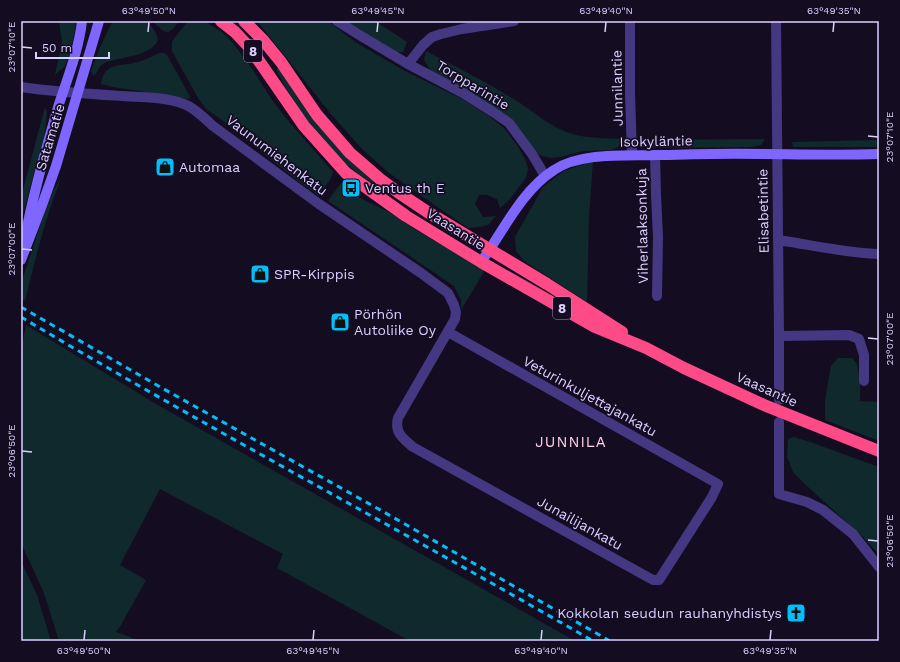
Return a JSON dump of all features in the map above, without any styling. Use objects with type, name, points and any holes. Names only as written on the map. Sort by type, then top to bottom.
[{"type":"highway","name":"Vaasantie","points":[[221,21],[235,32],[250,48],[304,126],[346,173],[406,216],[481,262],[595,327],[646,348],[684,368],[764,405],[879,451]]},
{"type":"highway","name":"Vaasantie","points":[[244,21],[263,40],[281,62],[318,115],[355,157],[380,179],[399,193],[603,319],[646,348]]},
{"type":"main road","name":"Satamatie","points":[[21,259],[31,206],[74,55],[82,21]]},
{"type":"main road","points":[[98,26],[104,21]]},
{"type":"main road","name":"Satamatie","points":[[21,259],[56,166],[98,26]]},
{"type":"main road","name":"Isokyläntie","points":[[481,262],[532,188],[554,169],[566,163],[598,157],[632,155],[879,154]]},
{"type":"street","name":"Torpparintie","points":[[337,21],[408,64],[463,93],[509,123],[532,154],[545,176]]},
{"type":"street","points":[[408,64],[423,45],[432,37],[462,29],[514,21]]},
{"type":"street","name":"Junnilantie","points":[[630,21],[632,155]]},
{"type":"street","name":"Elisabetintie","points":[[776,21],[779,400]]},
{"type":"street","name":"Vaunumiehenkatu","points":[[21,87],[45,91],[160,99],[184,104],[197,112],[213,126],[319,204],[448,293],[456,312],[455,319],[398,418],[397,427]]},
{"type":"street","name":"Viherlaaksonkuja","points":[[656,155],[658,237],[657,296]]},
{"type":"street","points":[[778,240],[842,251],[879,254]]},
{"type":"street","name":"Veturinkuljettajankatu","points":[[448,332],[718,484]]},
{"type":"street","points":[[779,336],[849,335],[858,339],[864,355],[864,381]]},
{"type":"street","points":[[779,422],[779,494],[807,502],[824,510],[853,534],[879,567]]},
{"type":"street","name":"Junailijankatu","points":[[397,427],[404,440],[414,447],[653,580],[659,580],[662,578],[718,484]]},
{"type":"green space","points":[[59,21],[76,21],[67,62],[65,66],[55,75],[62,42]]},
{"type":"green space","points":[[113,21],[146,22],[153,29],[158,40],[155,45],[145,52],[106,62],[100,66],[95,75],[93,75],[91,71],[93,65]]},
{"type":"green space","points":[[152,21],[179,21],[172,30],[166,32]]},
{"type":"green space","points":[[188,21],[204,21],[222,32],[232,42],[253,70],[272,100],[333,172],[330,180],[318,195],[207,110],[198,98],[172,51],[173,40]]},
{"type":"green space","points":[[257,21],[328,21],[355,42],[405,71],[462,99],[489,116],[504,128],[517,145],[525,159],[528,168],[526,178],[509,200],[500,208],[497,199],[487,195],[479,195],[475,204],[483,217],[496,216],[488,225],[469,228],[462,224],[389,173],[362,149],[330,113]]},
{"type":"green space","points":[[345,21],[375,21],[407,42],[403,52],[395,52]]},
{"type":"green space","points":[[426,51],[506,94],[559,129],[588,137],[626,139],[624,145],[611,150],[583,151],[561,157],[551,158],[542,156],[535,152],[522,134],[430,70],[424,60]]},
{"type":"green space","points":[[159,53],[164,53],[167,55],[190,97],[189,99],[101,84],[103,77],[110,68],[138,62]]},
{"type":"green space","points":[[278,68],[387,190],[386,193],[374,187],[344,162],[319,137],[295,104],[276,70]]},
{"type":"green space","points":[[45,107],[47,113],[44,137],[21,221],[21,197]]},
{"type":"green space","points":[[765,139],[761,145],[751,147],[646,148],[641,145],[641,140]]},
{"type":"green space","points":[[879,140],[879,147],[793,147],[792,142]]},
{"type":"green space","points":[[593,161],[589,216],[587,302],[524,261],[516,251],[515,237],[543,187],[564,171]]},
{"type":"green space","points":[[61,179],[45,224],[25,301],[21,299],[21,284],[53,191]]},
{"type":"green space","points":[[341,183],[362,199],[389,212],[419,232],[485,270],[461,310],[461,300],[454,286],[328,201]]},
{"type":"green space","points":[[26,325],[156,404],[575,641],[410,641],[277,568],[283,554],[160,489],[120,565],[146,580],[116,632],[136,641],[59,641],[44,593],[21,543],[21,350]]},
{"type":"green space","points":[[838,358],[852,358],[857,364],[860,382],[860,401],[879,402],[879,441],[825,420],[825,400],[831,366]]},
{"type":"green space","points":[[794,437],[879,467],[879,555],[863,537],[793,472],[787,456],[788,439]]},
{"type":"green space","points":[[21,561],[37,595],[51,641],[21,641]]},
{"type":"railway","points":[[21,307],[610,641]]},
{"type":"railway","points":[[21,317],[92,359],[593,641]]},
{"type":"place","name":"Automaa","points":[[165,167]]},
{"type":"place","name":"Ventus th E","points":[[351,188]]},
{"type":"place","name":"SPR-Kirppis","points":[[260,274]]},
{"type":"place","name":"Pörhön Autoliike Oy","points":[[340,322]]},
{"type":"place","name":"Kokkolan seudun rauhanyhdistys","points":[[796,613]]},
{"type":"district","name":"JUNNILA","points":[[571,442]]}]
